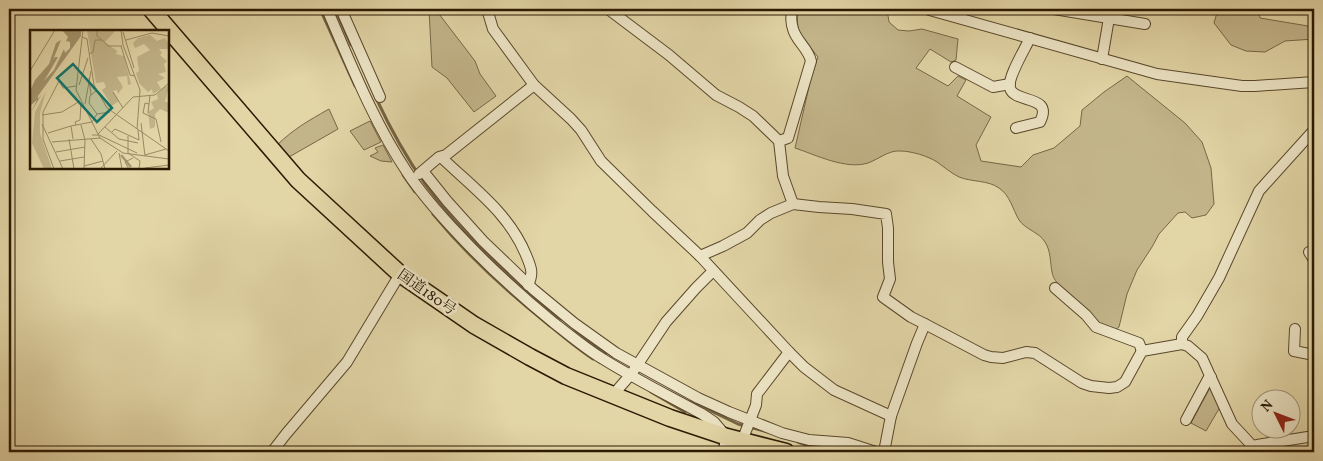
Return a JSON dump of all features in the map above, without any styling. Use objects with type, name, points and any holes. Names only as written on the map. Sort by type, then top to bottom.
[{"type":"highway","name":"国道180号","points":[[151,9],[298,180],[400,274],[474,325],[566,376],[670,418],[744,438],[786,452]]},
{"type":"street","points":[[327,9],[377,121],[403,165],[418,175],[447,201],[528,285],[574,323],[616,353],[632,372],[744,438],[782,433],[809,440],[848,443],[875,452],[912,452]]},
{"type":"street","points":[[341,9],[380,97]]},
{"type":"street","points":[[487,9],[493,29],[534,85],[571,119],[586,137],[601,161],[700,256],[789,352],[804,367],[834,390],[891,416]]},
{"type":"street","points":[[608,9],[669,55],[716,95],[753,116],[779,141],[783,176],[794,204]]},
{"type":"street","points":[[779,141],[788,138],[811,61],[809,54],[793,30],[792,9]]},
{"type":"street","points":[[926,9],[1157,74],[1255,86],[1314,82]]},
{"type":"street","points":[[1054,9],[1145,24]]},
{"type":"street","points":[[1102,59],[1109,18]]},
{"type":"street","points":[[1016,128],[1040,122],[1043,117],[1043,109],[1039,102],[1014,94],[1010,89],[1010,78],[1030,38]]},
{"type":"street","points":[[955,67],[993,87],[1010,84]]},
{"type":"street","points":[[418,175],[534,85]]},
{"type":"street","points":[[1182,344],[1182,337],[1197,316],[1219,278],[1259,191],[1314,130]]},
{"type":"street","points":[[441,157],[480,192],[508,223],[522,245],[531,267],[531,278],[528,285]]},
{"type":"street","points":[[418,175],[438,212],[476,253],[509,285],[583,345],[602,359],[698,398],[744,438]]},
{"type":"street","points":[[700,256],[747,233],[760,220],[770,214],[794,204],[886,214],[890,279],[883,297],[911,317],[991,357],[1002,358],[1026,352],[1035,353],[1082,383],[1118,388],[1125,382],[1142,351],[1139,343],[1096,327],[1086,315],[1055,288]]},
{"type":"street","points":[[613,396],[666,322],[713,271]]},
{"type":"street","points":[[272,452],[347,362],[400,274]]},
{"type":"street","points":[[884,452],[891,416],[925,324]]},
{"type":"street","points":[[1295,329],[1294,351],[1314,355]]},
{"type":"street","points":[[1142,351],[1182,344],[1188,346],[1202,358],[1232,424],[1255,450],[1257,445],[1314,436]]},
{"type":"street","points":[[744,438],[756,405],[757,394],[789,352]]},
{"type":"street","points":[[1186,420],[1208,379],[1211,377]]},
{"type":"shaded area","points":[[797,9],[887,9],[889,22],[898,30],[922,29],[958,39],[956,60],[951,62],[930,49],[916,68],[948,86],[958,76],[966,80],[957,96],[991,117],[976,145],[981,161],[1021,167],[1033,155],[1054,148],[1080,126],[1082,110],[1127,76],[1185,123],[1202,142],[1211,168],[1214,204],[1206,215],[1192,218],[1185,212],[1178,213],[1159,234],[1137,270],[1127,294],[1119,327],[1114,331],[1102,326],[1061,288],[1054,278],[1047,245],[1019,220],[1006,195],[995,185],[959,177],[933,160],[909,152],[896,151],[868,163],[850,165],[831,161],[795,148],[811,78],[818,57],[798,32]]},
{"type":"shaded area","points":[[1218,9],[1258,9],[1260,18],[1314,27],[1314,39],[1285,41],[1265,52],[1246,51],[1231,45],[1214,23]]},
{"type":"shaded area","points":[[429,10],[439,14],[475,61],[480,74],[496,96],[474,112],[447,78],[432,67]]},
{"type":"shaded area","points":[[329,109],[338,129],[289,157],[277,145],[296,129]]},
{"type":"shaded area","points":[[370,121],[381,142],[364,150],[350,131]]},
{"type":"shaded area","points":[[383,145],[392,162],[381,161],[370,156],[378,152],[375,148]]},
{"type":"shaded area","points":[[1212,384],[1220,407],[1206,431],[1191,423]]},
{"type":"waterway","points":[[320,9],[355,86]]},
{"type":"waterway","points":[[335,9],[351,45]]},
{"type":"waterway","points":[[376,98],[405,153],[439,203],[471,239],[524,289],[561,319]]},
{"type":"waterway","points":[[403,175],[415,192]]},
{"type":"waterway","points":[[433,214],[472,257],[500,284],[562,336],[593,359]]},
{"type":"waterway","points":[[574,329],[607,353]]},
{"type":"waterway","points":[[651,392],[685,412]]},
{"type":"waterway","points":[[691,400],[738,424],[768,432]]},
{"type":"waterway","points":[[798,442],[806,445],[844,450]]}]
